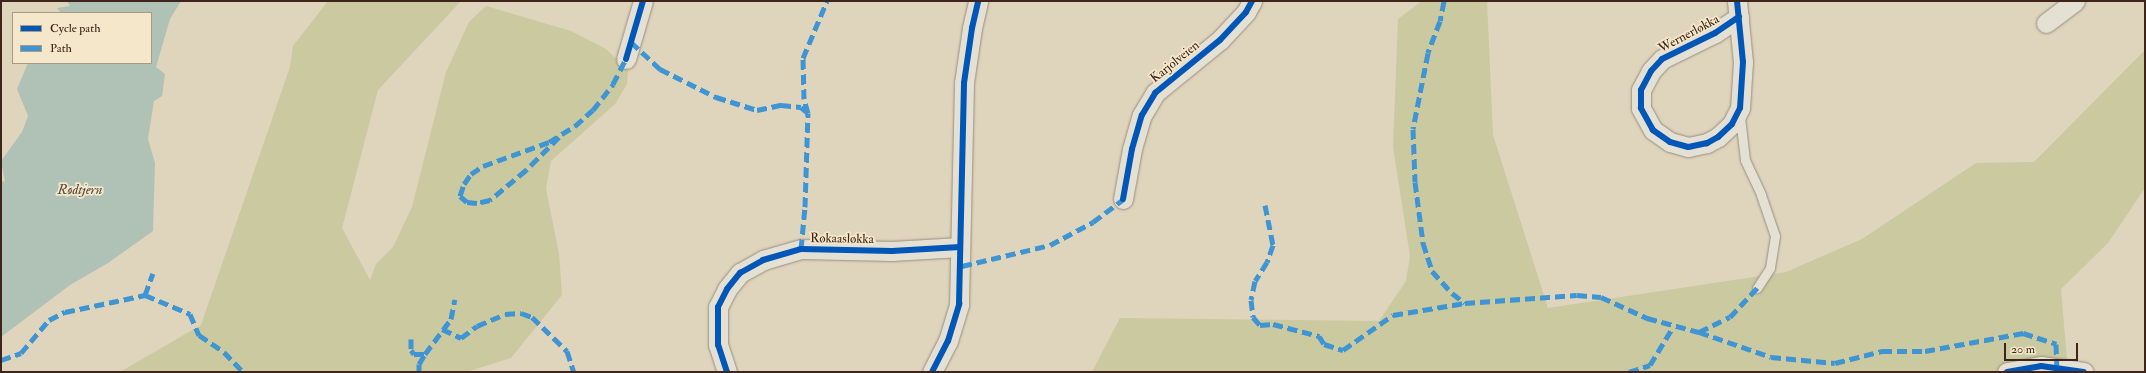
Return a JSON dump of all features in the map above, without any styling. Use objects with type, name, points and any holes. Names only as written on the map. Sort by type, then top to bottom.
[{"type":"street","points":[[626,59],[643,1]]},
{"type":"street","points":[[932,372],[948,341],[959,304],[964,83],[972,28],[978,1]]},
{"type":"street","name":"Karjolveien","points":[[1123,199],[1136,135],[1142,115],[1155,93],[1220,40],[1246,12],[1252,1]]},
{"type":"street","points":[[2046,22],[2075,1]]},
{"type":"street","name":"Wernerløkka","points":[[1738,9],[1743,62],[1740,108],[1732,124],[1718,137],[1707,143],[1688,147],[1670,142],[1653,130],[1641,108],[1641,90],[1651,71],[1662,59],[1715,33],[1738,9]]},
{"type":"street","name":"Røkaasløkka","points":[[727,372],[718,345],[718,306],[727,289],[740,273],[763,260],[801,249],[892,251],[960,247]]},
{"type":"street","points":[[2007,372],[2040,366],[2084,372]]},
{"type":"lane","points":[[1740,108],[1740,135],[1745,160],[1775,236],[1770,268],[1757,288]]},
{"type":"green space","points":[[328,1],[461,1],[378,90],[342,228],[370,280],[376,264],[393,247],[412,207],[446,72],[469,22],[486,6],[571,31],[606,49],[628,70],[627,84],[615,104],[551,161],[546,189],[559,254],[562,295],[511,358],[466,372],[427,372],[420,370],[421,372],[120,372],[201,325],[290,67],[293,46]]},
{"type":"green space","points":[[1422,1],[1487,1],[1493,135],[1548,308],[1786,272],[1862,239],[1976,163],[2034,162],[2145,50],[2145,188],[2108,243],[2061,289],[2068,372],[1092,372],[1120,318],[1379,321],[1406,281],[1410,256],[1393,147],[1398,19]]},
{"type":"water","name":"Rødtjern","points":[[67,1],[181,1],[170,19],[156,67],[165,74],[162,96],[154,101],[148,139],[155,163],[153,231],[108,263],[70,285],[1,337],[1,182],[5,181],[1,161],[22,132],[28,116],[17,89],[28,64],[152,64],[152,12],[60,12],[57,8],[70,6]]},
{"type":"marked path","points":[[801,249],[805,207],[808,113],[804,99],[803,58],[827,1]]},
{"type":"marked path","points":[[1444,1],[1440,21],[1428,53],[1413,129],[1415,182],[1423,243],[1432,271],[1452,293],[1465,303],[1577,295],[1601,297],[1647,318],[1699,332],[1730,317],[1757,288]]},
{"type":"marked path","points":[[631,42],[660,69],[716,97],[757,110],[781,105],[801,107],[808,113]]},
{"type":"marked path","points":[[559,137],[526,170],[490,200],[477,203],[467,202],[460,196],[464,184],[471,174],[483,166],[549,142],[575,126],[593,110],[613,84],[626,59]]},
{"type":"marked path","points":[[962,266],[1050,245],[1093,222],[1123,199]]},
{"type":"marked path","points":[[1265,205],[1273,245],[1267,262],[1255,281],[1251,300],[1253,317],[1260,325],[1273,324],[1319,336],[1324,344],[1343,350],[1393,315],[1465,303]]},
{"type":"marked path","points":[[145,295],[153,273]]},
{"type":"marked path","points":[[1,360],[21,353],[49,320],[65,312],[145,295],[190,314],[199,335],[224,352],[243,372]]},
{"type":"marked path","points":[[411,339],[411,350],[414,354],[425,354],[451,319],[455,299]]},
{"type":"marked path","points":[[442,329],[461,338],[477,326],[505,314],[521,313],[532,317],[567,351],[574,372]]},
{"type":"marked path","points":[[1629,372],[1650,365],[1673,327]]},
{"type":"marked path","points":[[1699,332],[1771,357],[1835,363],[1882,351],[1925,351],[2023,333],[2056,344],[2057,367]]},
{"type":"marked path","points":[[419,372],[419,364],[425,354]]},
{"type":"cycle path","points":[[626,59],[643,1]]},
{"type":"cycle path","points":[[932,372],[948,341],[959,304],[964,83],[972,28],[978,1]]},
{"type":"cycle path","points":[[1123,199],[1132,149],[1142,115],[1155,93],[1220,40],[1246,12],[1252,1]]},
{"type":"cycle path","points":[[1737,1],[1743,62],[1740,108],[1732,124],[1718,137],[1707,143],[1688,147],[1670,142],[1653,130],[1641,108],[1641,90],[1651,71],[1662,59],[1715,33],[1739,17]]},
{"type":"cycle path","points":[[727,372],[718,345],[718,307],[727,289],[740,273],[763,260],[801,249],[892,251],[960,247]]},
{"type":"cycle path","points":[[2007,372],[2041,366],[2084,372]]}]
